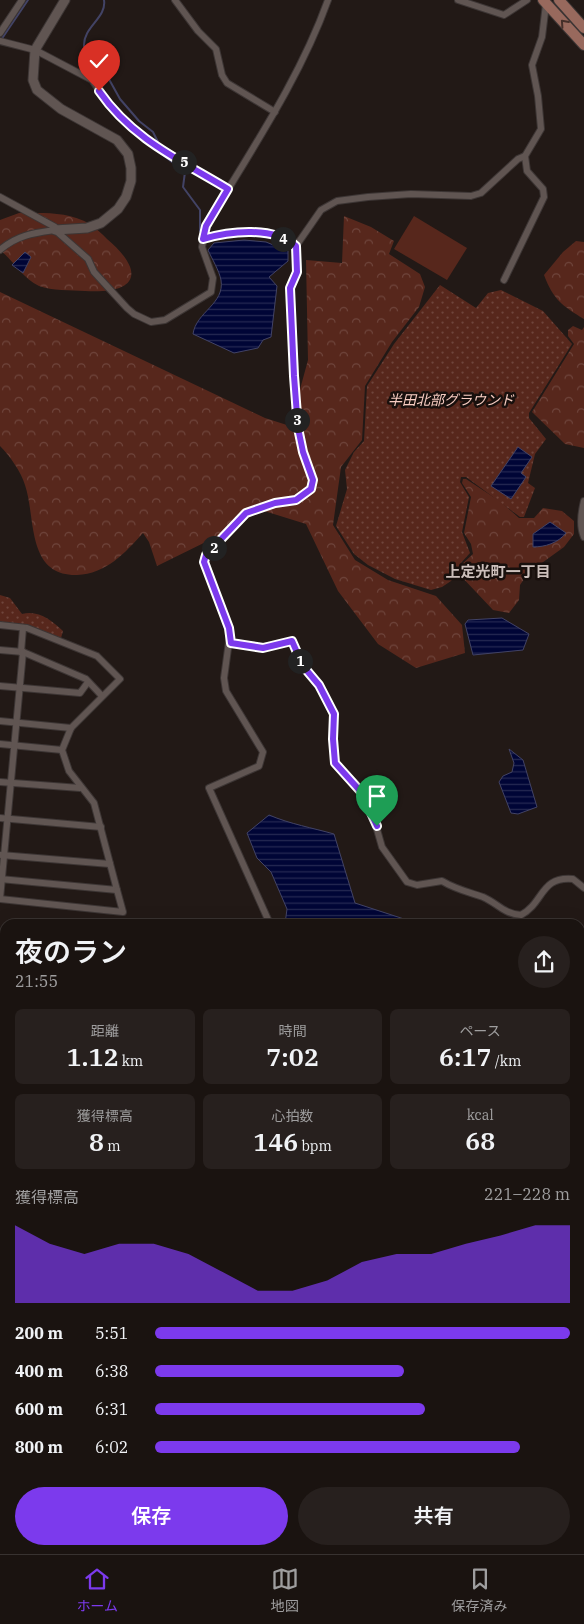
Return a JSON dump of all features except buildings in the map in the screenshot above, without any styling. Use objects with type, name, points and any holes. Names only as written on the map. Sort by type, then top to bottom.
[{"type":"main road","points":[[559,0],[584,28]]},
{"type":"main road","points":[[545,2],[584,46]]},
{"type":"street","points":[[0,32],[22,0]]},
{"type":"street","points":[[0,250],[15,239],[28,233],[87,228],[110,217],[126,196],[131,182],[128,154],[118,140],[60,110],[37,90],[32,80],[35,50],[65,0]]},
{"type":"street","points":[[175,0],[198,31],[216,50],[222,75],[227,83],[275,112]]},
{"type":"street","points":[[0,198],[55,227],[55,230],[88,259],[94,272],[127,308],[134,314],[151,322],[165,320],[212,292],[213,278],[202,254],[206,226],[275,112],[319,25],[328,0]]},
{"type":"street","points":[[458,0],[504,16],[527,0]]},
{"type":"street","points":[[268,919],[209,788],[259,766],[263,752],[226,691],[224,678],[231,643],[229,628],[204,562],[206,555],[246,513],[275,503],[296,500],[311,489],[313,480],[303,452],[298,428],[294,376],[290,288],[297,272],[296,246],[321,210],[337,200],[411,194],[471,196],[481,193],[518,159],[525,156],[541,129],[538,96],[532,65],[542,37],[545,2]]},
{"type":"street","points":[[1,41],[35,50],[92,80],[112,109],[130,128],[228,189]]},
{"type":"street","points":[[504,280],[544,197],[543,189],[527,171],[525,156]]},
{"type":"street","points":[[203,239],[218,234],[260,233],[275,236],[296,246]]},
{"type":"street","points":[[584,502],[581,512],[581,531],[584,537]]},
{"type":"street","points":[[0,626],[23,628],[97,656],[120,679],[71,728],[62,750],[69,771],[80,788],[94,803],[123,912],[0,899],[3,819],[13,745],[23,628]]},
{"type":"street","points":[[231,643],[263,648],[292,641],[303,666],[319,685],[334,714],[333,739],[335,763],[366,799],[377,826],[382,848],[407,882],[417,885],[442,881],[454,888],[492,902],[508,914],[521,915],[532,907],[551,882],[573,879],[584,888]]},
{"type":"street","points":[[0,650],[22,652],[88,682],[102,696]]},
{"type":"street","points":[[0,686],[80,693],[88,682]]},
{"type":"street","points":[[0,721],[71,728]]},
{"type":"street","points":[[0,744],[62,750]]},
{"type":"street","points":[[0,782],[80,788]]},
{"type":"street","points":[[3,819],[101,827]]},
{"type":"street","points":[[2,855],[110,864]]},
{"type":"street","points":[[1,879],[118,890]]},
{"type":"green space","points":[[19,213],[64,215],[90,224],[120,251],[128,262],[131,272],[130,279],[125,285],[102,291],[56,290],[44,288],[33,283],[0,250],[0,220]]},
{"type":"green space","points":[[344,216],[371,227],[394,241],[389,254],[420,274],[425,287],[419,307],[392,342],[365,386],[362,440],[341,467],[333,525],[355,560],[388,580],[436,596],[462,625],[465,653],[416,668],[378,644],[338,591],[306,524],[261,510],[224,533],[157,566],[149,542],[143,533],[122,555],[97,571],[77,575],[61,573],[49,566],[41,555],[36,542],[23,480],[15,464],[0,446],[0,292],[265,418],[290,426],[308,360],[306,260],[342,263]]},
{"type":"green space","points":[[414,216],[467,248],[447,280],[394,249]]},
{"type":"green space","points":[[576,241],[584,242],[584,319],[559,301],[544,275],[563,252]]},
{"type":"green space","name":"半田北部グラウンド","points":[[440,285],[476,308],[488,293],[501,290],[543,311],[572,344],[529,413],[529,418],[546,439],[535,454],[528,483],[535,488],[524,517],[520,517],[466,477],[461,477],[460,482],[469,497],[462,532],[470,553],[460,564],[457,573],[451,581],[442,587],[431,590],[395,579],[368,565],[354,554],[336,526],[347,489],[345,470],[354,452],[364,441],[367,386],[394,344]]},
{"type":"green space","points":[[573,326],[582,330],[584,327],[584,448],[565,444],[532,412],[574,344],[568,336],[568,330]]},
{"type":"green space","points":[[463,479],[466,479],[501,502],[519,518],[534,518],[543,508],[562,511],[574,521],[574,534],[564,547],[528,573],[520,585],[519,600],[509,613],[493,610],[459,574],[461,565],[473,554],[471,544],[464,533],[471,497],[462,483]]},
{"type":"green space","points":[[0,595],[10,598],[22,614],[34,613],[49,620],[63,631],[61,638],[28,625],[0,622]]},
{"type":"shaded area","points":[[244,240],[266,242],[288,251],[288,261],[269,277],[277,286],[271,337],[263,340],[258,348],[234,353],[193,334],[195,326],[215,302],[221,288],[220,276],[208,250],[214,243]]},
{"type":"shaded area","points":[[25,252],[31,257],[23,273],[12,265]]},
{"type":"shaded area","points":[[518,447],[532,457],[521,473],[526,477],[511,499],[491,486]]},
{"type":"shaded area","points":[[550,522],[566,533],[551,544],[533,547],[533,534]]},
{"type":"shaded area","points":[[502,618],[529,634],[523,650],[473,655],[465,624],[468,620]]},
{"type":"shaded area","points":[[509,749],[523,760],[537,807],[518,814],[511,813],[499,782],[503,776],[512,772],[514,763]]},
{"type":"shaded area","points":[[269,815],[334,834],[355,903],[404,919],[286,919],[287,909],[271,872],[257,858],[247,833]]},
{"type":"waterway","points":[[1,40],[28,0]]},
{"type":"waterway","points":[[104,0],[102,12],[87,33],[84,46],[105,72],[120,99],[139,121],[153,132],[158,142]]},
{"type":"waterway","points":[[163,155],[185,172],[183,187],[200,210],[200,231]]},
{"type":"district","name":"上定光町一丁目","points":[[498,571]]},
{"type":"route","points":[[99,91],[112,109],[130,128],[228,189],[206,226],[203,239],[218,234],[260,233],[275,236],[296,246],[298,257],[297,272],[290,288],[294,376],[298,428],[303,452],[313,480],[311,489],[304,496],[296,500],[275,503],[246,513],[215,548],[206,555],[204,562],[229,628],[231,643],[263,648],[292,641],[308,675],[319,685],[336,719],[333,733],[335,763],[355,783],[370,805],[377,826]]}]
